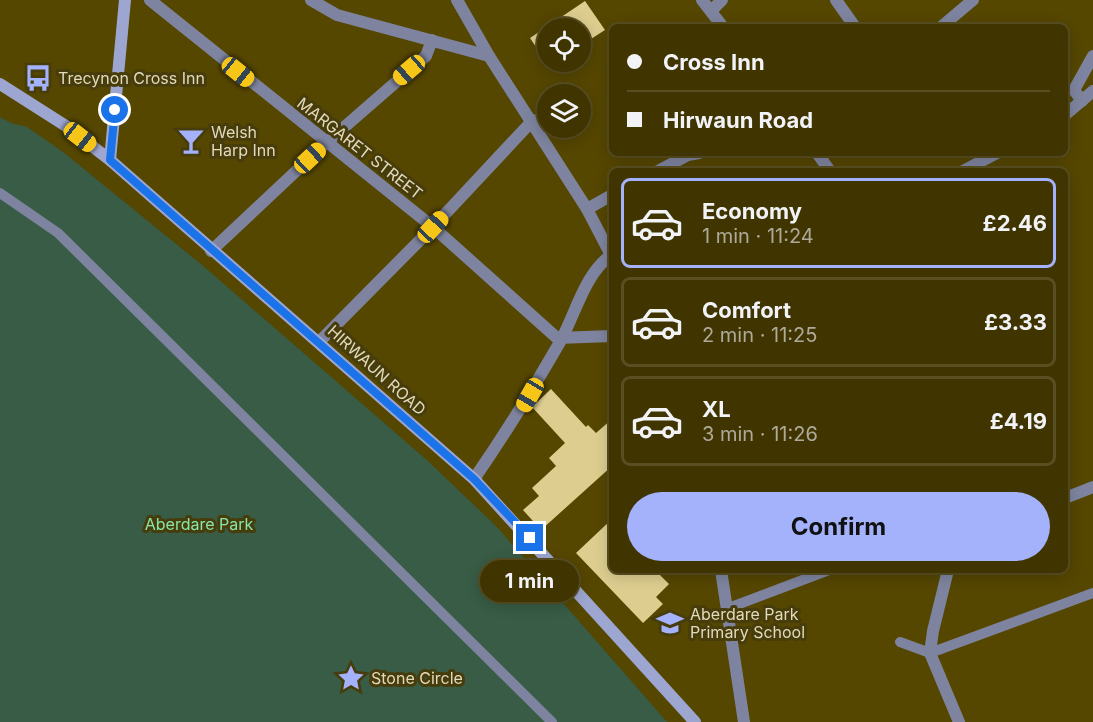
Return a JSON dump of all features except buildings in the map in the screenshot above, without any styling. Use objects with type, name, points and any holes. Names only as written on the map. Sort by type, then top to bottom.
[{"type":"main road","points":[[110,160],[125,0]]},
{"type":"main road","name":"HIRWAUN ROAD","points":[[0,84],[66,126],[110,160],[211,251],[320,341],[474,479],[695,722]]},
{"type":"street","name":"MARGARET STREET","points":[[150,0],[433,227],[557,338],[562,338]]},
{"type":"street","points":[[311,0],[337,15],[489,56]]},
{"type":"street","points":[[457,0],[489,56],[587,208],[609,250]]},
{"type":"street","points":[[702,0],[721,24]]},
{"type":"street","points":[[711,10],[722,0]]},
{"type":"street","points":[[836,0],[853,24]]},
{"type":"street","points":[[945,24],[973,0]]},
{"type":"street","points":[[211,251],[326,143],[426,56],[432,40]]},
{"type":"street","points":[[1082,101],[1074,90],[1093,56]]},
{"type":"street","points":[[1068,113],[1093,92]]},
{"type":"street","points":[[320,341],[433,227],[532,120]]},
{"type":"street","points":[[664,168],[686,156]]},
{"type":"street","points":[[969,168],[991,156]]},
{"type":"street","points":[[587,208],[609,197]]},
{"type":"street","points":[[474,479],[519,414],[562,338],[592,275],[599,265],[609,258]]},
{"type":"street","points":[[562,338],[609,336]]},
{"type":"street","points":[[1068,497],[1093,487]]},
{"type":"street","points":[[722,573],[744,722]]},
{"type":"street","points":[[947,573],[930,653],[959,722]]},
{"type":"lane","points":[[0,193],[58,233],[552,722]]},
{"type":"lane","points":[[726,609],[821,573]]},
{"type":"lane","points":[[900,642],[930,653],[1093,593]]},
{"type":"green space","name":"Aberdare Park","points":[[0,117],[11,123],[27,127],[63,152],[202,265],[428,461],[496,526],[667,722],[0,722]]},
{"type":"place","name":"Trecynon Cross Inn","points":[[38,78]]},
{"type":"place","name":"Welsh Harp Inn","points":[[191,141]]},
{"type":"place","name":"Aberdare Park Primary School","points":[[670,623]]},
{"type":"place","name":"Stone Circle","points":[[351,678]]},
{"type":"route","points":[[115,110],[110,160],[211,251],[320,341],[474,479],[530,538]]}]
